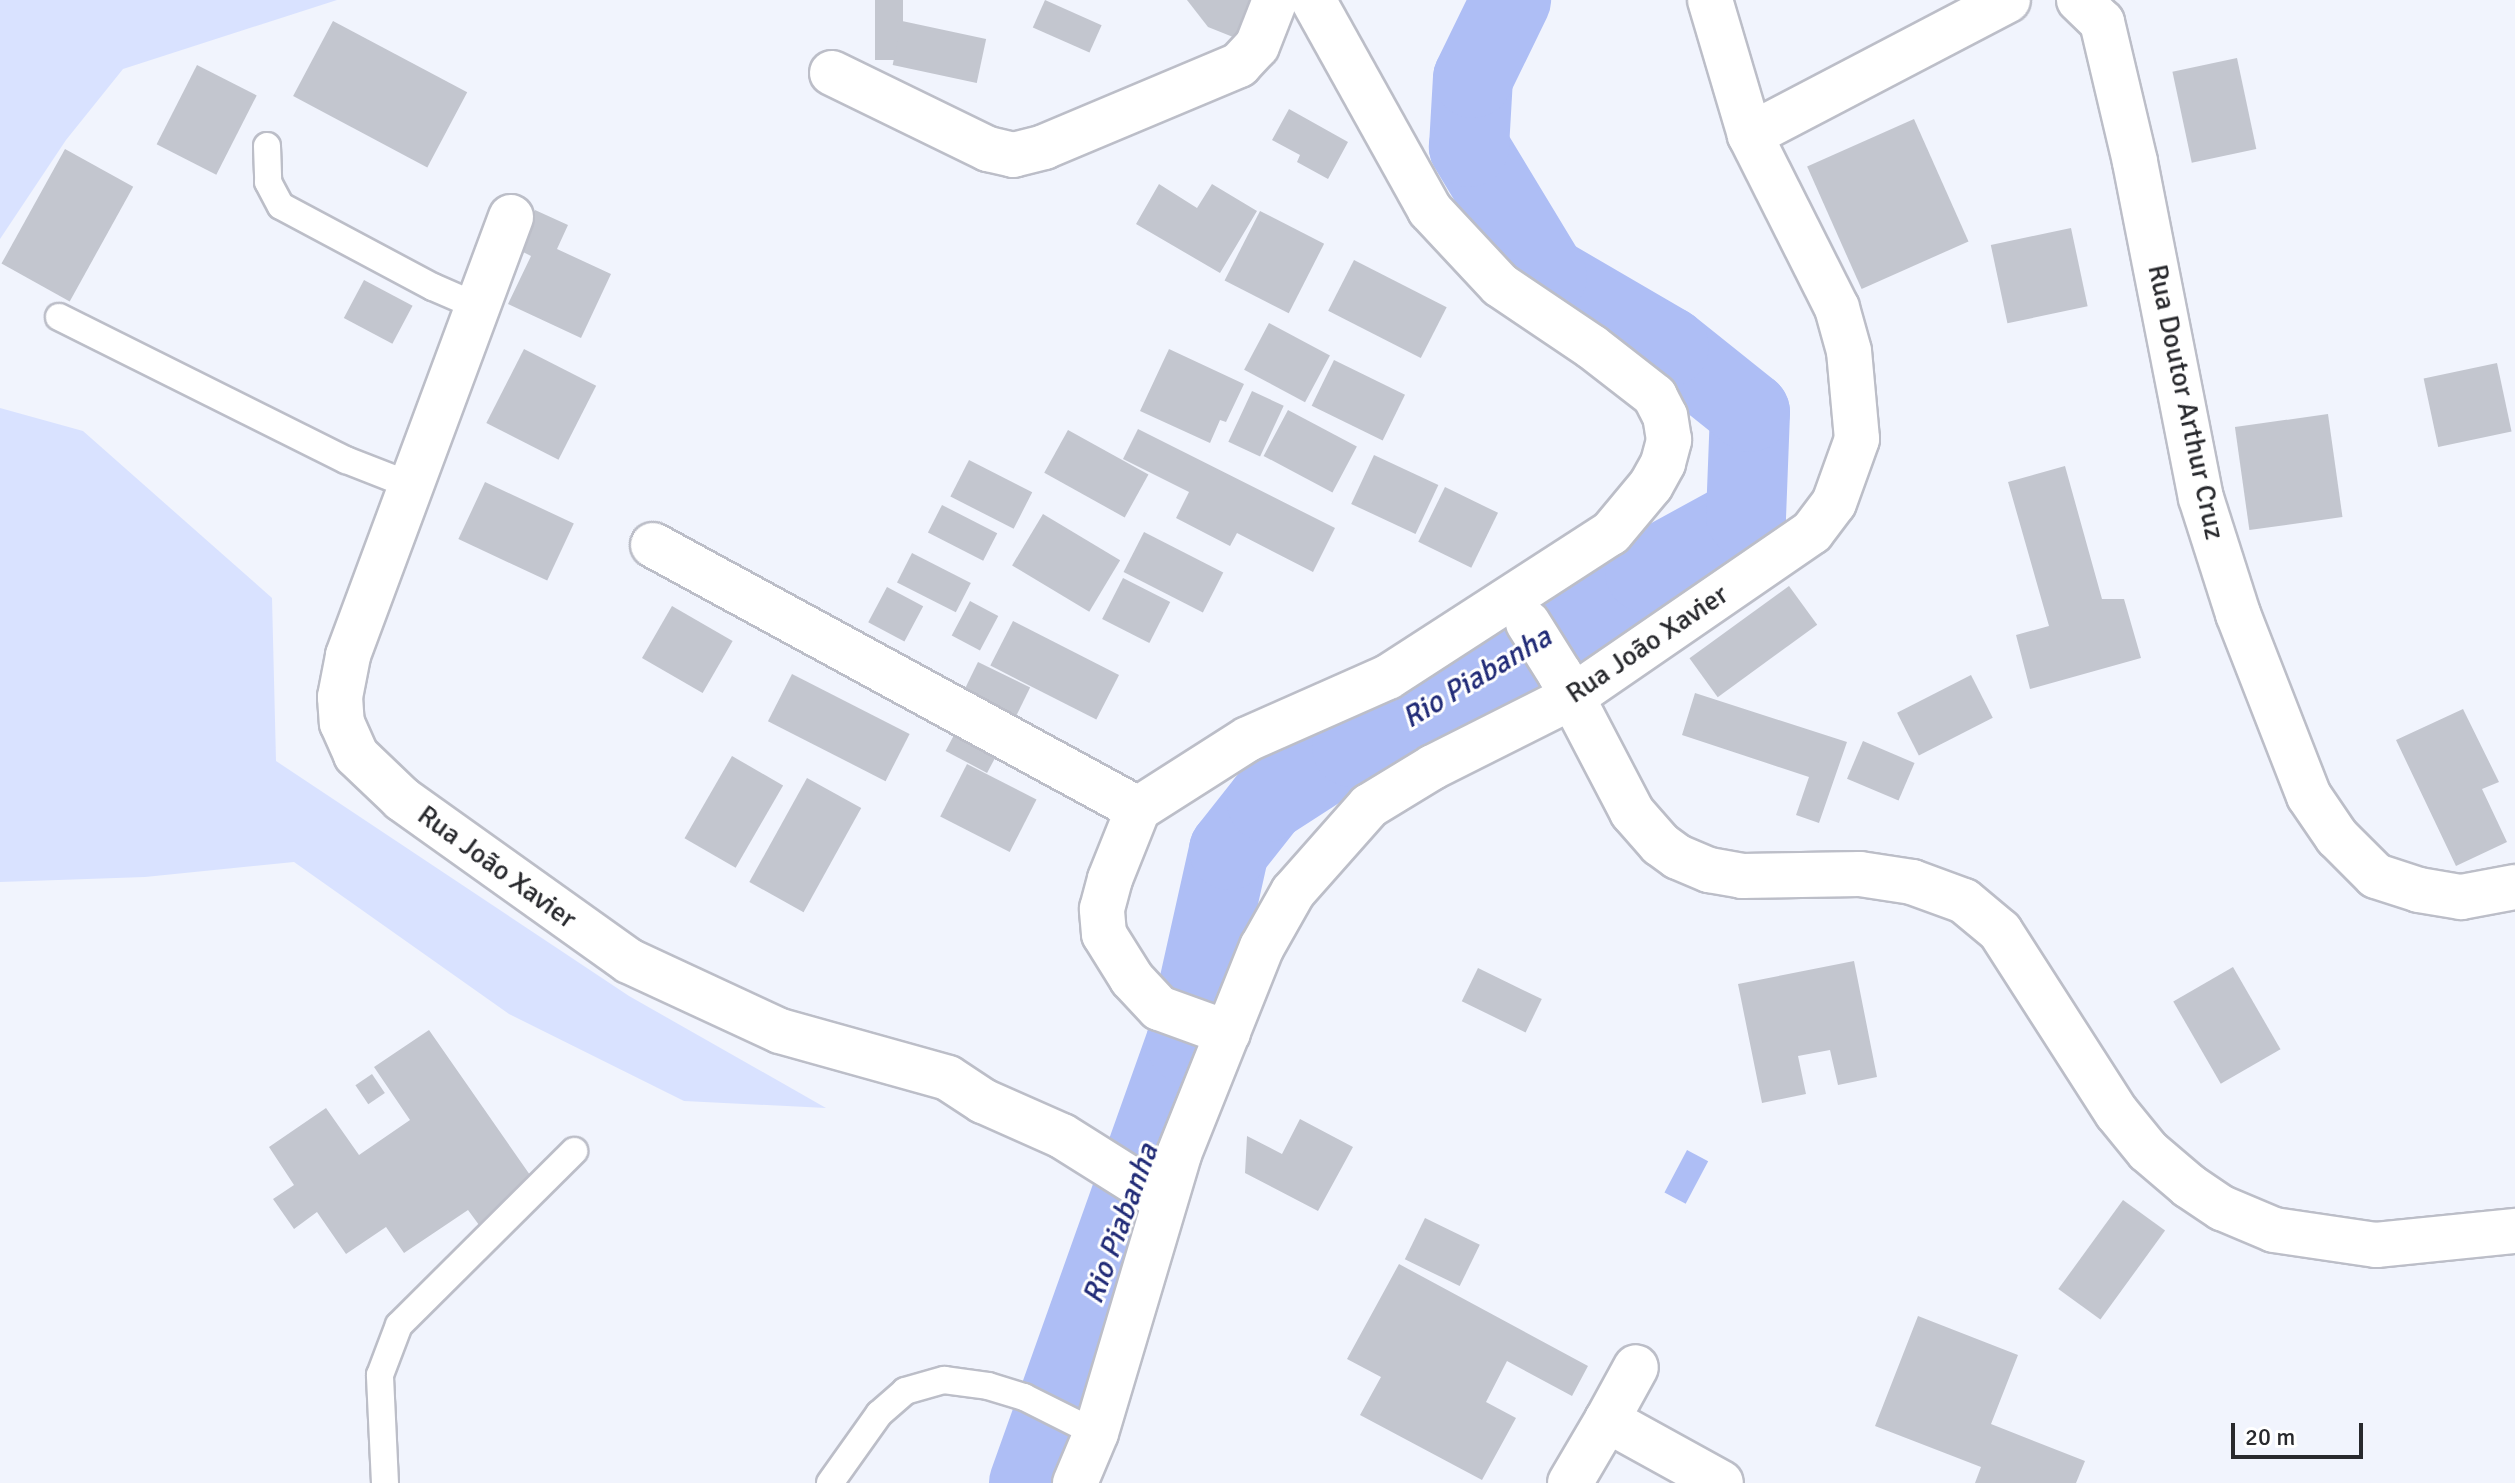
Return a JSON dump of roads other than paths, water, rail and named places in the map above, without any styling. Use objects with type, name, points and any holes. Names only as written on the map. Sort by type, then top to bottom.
[{"type":"street","points":[[832,73],[988,149],[1013,155],[1044,147],[1239,65],[1257,46],[1275,0]]},
{"type":"street","points":[[1217,1029],[1159,1008],[1132,979],[1104,934],[1102,909],[1110,879],[1138,809],[1248,739],[1388,677],[1611,533],[1651,485],[1663,463],[1669,440],[1665,416],[1655,396],[1592,347],[1500,285],[1430,210],[1313,0]]},
{"type":"street","name":"Rua João Xavier","points":[[1075,1483],[1217,1029],[1293,892],[1369,806],[1812,532],[1834,503],[1853,450],[1856,406],[1849,351],[1837,308],[1750,135],[1710,0]]},
{"type":"street","points":[[1750,135],[2008,0]]},
{"type":"street","name":"Rua Doutor Arthur Cruz","points":[[2079,0],[2102,22],[2135,162],[2201,498],[2238,614],[2309,796],[2337,837],[2376,876],[2419,890],[2461,897],[2515,887]]},
{"type":"street","name":"Rua João Xavier","points":[[511,217],[348,656],[340,697],[342,723],[356,755],[402,799],[629,961],[780,1031],[948,1078],[983,1101],[1062,1136],[1162,1199]]},
{"type":"street","points":[[653,545],[1138,809]]},
{"type":"street","points":[[1528,623],[1644,830],[1678,857],[1709,870],[1742,876],[1860,874],[1912,882],[1964,901],[2000,931],[2117,1113],[2148,1151],[2189,1186],[2222,1208],[2274,1230],[2376,1245],[2515,1231]]},
{"type":"street","points":[[1570,1483],[1636,1367]]},
{"type":"street","points":[[1607,1420],[1721,1483]]},
{"type":"lane","points":[[267,146],[268,182],[281,206],[420,280],[477,306]]},
{"type":"lane","points":[[59,317],[346,460],[410,485]]},
{"type":"lane","points":[[385,1483],[380,1375],[399,1325],[574,1151]]},
{"type":"lane","points":[[830,1483],[879,1414],[905,1391],[944,1380],[988,1386],[1046,1407],[1090,1429]]},
{"type":"water","points":[[1687,1150],[1708,1161],[1686,1204],[1664,1192]]},
{"type":"waterway","name":"Rio Piabanha","points":[[1029,1483],[1186,1043],[1229,850],[1267,802],[1352,747],[1450,701],[1645,572],[1746,517],[1750,412],[1669,347],[1547,276],[1469,147],[1473,78],[1511,0]]}]
